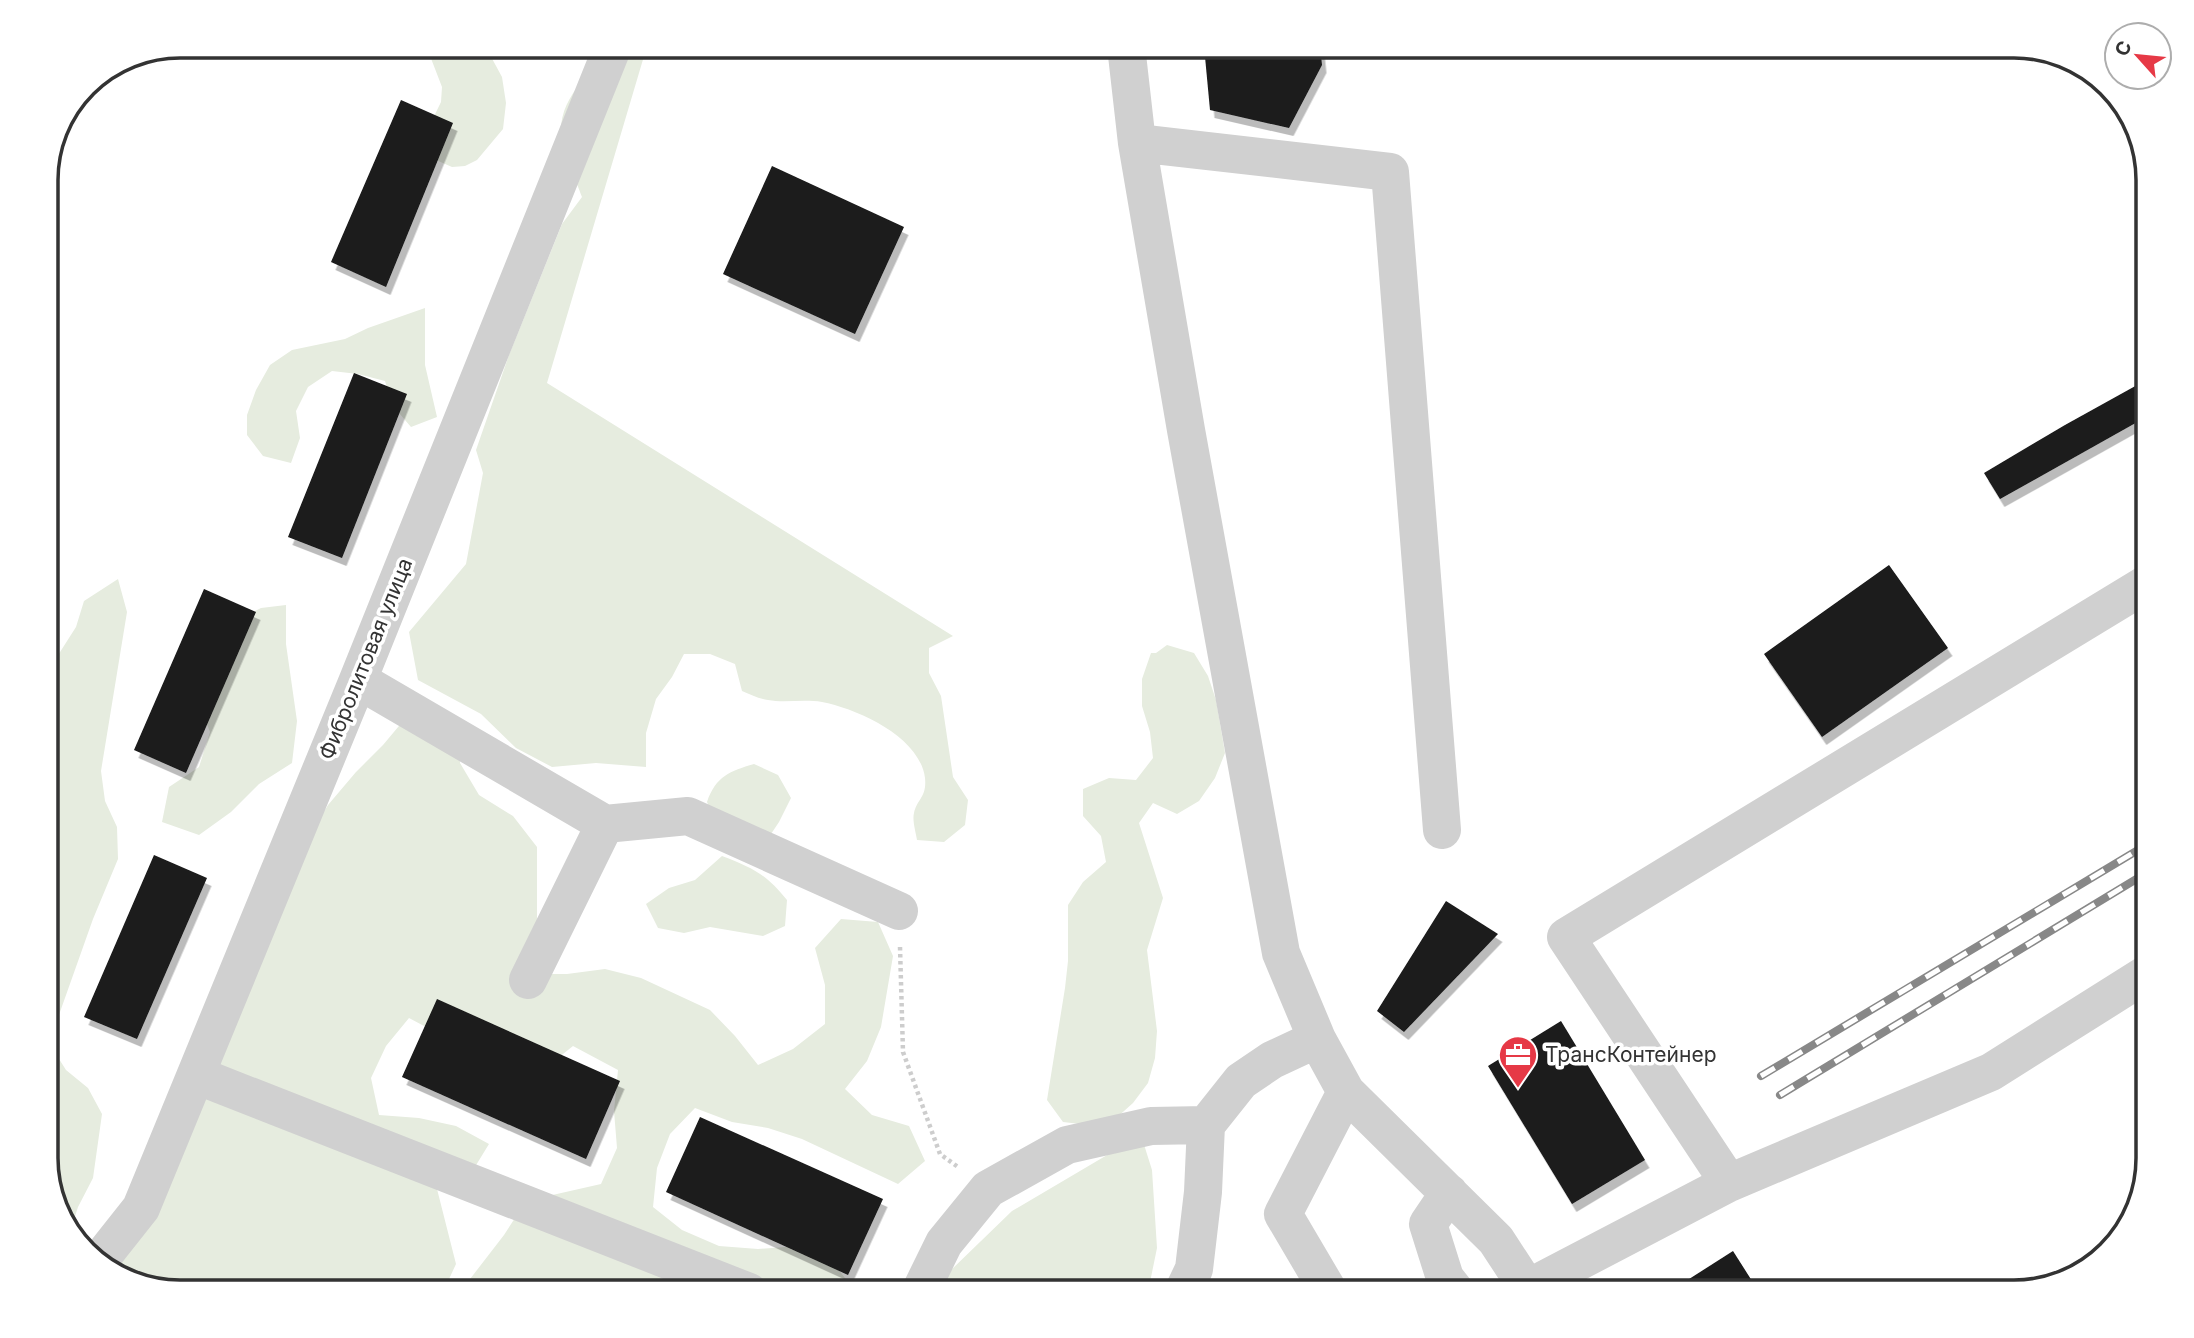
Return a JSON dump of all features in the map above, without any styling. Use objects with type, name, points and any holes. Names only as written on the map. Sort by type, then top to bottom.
[{"type":"street","name":"Фибролитовая улица","points":[[105,1254],[141,1208],[358,680],[608,58]]},
{"type":"street","points":[[1127,58],[1137,143],[1281,953],[1317,1039],[1346,1092],[1496,1240],[1520,1280]]},
{"type":"street","points":[[1137,143],[1390,172],[1442,830]]},
{"type":"street","points":[[1729,1183],[1566,937],[2136,590]]},
{"type":"street","points":[[358,680],[605,824],[688,816],[899,911]]},
{"type":"street","points":[[528,980],[605,824]]},
{"type":"street","points":[[1548,1280],[1729,1183],[1991,1072],[2136,980]]},
{"type":"street","points":[[1189,1280],[1194,1269],[1203,1192],[1206,1125],[1241,1082],[1272,1060],[1317,1039]]},
{"type":"street","points":[[196,1074],[716,1280]]},
{"type":"street","points":[[1321,1280],[1283,1214],[1346,1092]]},
{"type":"street","points":[[926,1280],[944,1243],[988,1189],[1067,1145],[1151,1126],[1206,1125]]},
{"type":"street","points":[[1447,1280],[1429,1224],[1448,1193]]},
{"type":"path","points":[[899,911],[902,1052],[940,1154],[988,1189]]},
{"type":"shaded area","points":[[431,58],[492,58],[502,77],[506,103],[503,129],[477,160],[465,166],[452,167],[427,156],[421,143],[441,102],[442,87]]},
{"type":"shaded area","points":[[607,58],[643,58],[547,383],[953,636],[929,648],[929,673],[941,696],[953,777],[968,800],[965,825],[944,842],[917,840],[915,808],[925,790],[925,778],[921,763],[900,738],[869,718],[837,706],[815,701],[768,700],[742,691],[735,664],[710,654],[684,654],[656,699],[646,733],[646,767],[596,763],[552,767],[516,748],[481,714],[418,680],[409,632],[466,564],[483,473],[476,450],[509,355],[562,224],[582,197],[566,156],[561,134],[562,120],[572,95]]},
{"type":"shaded area","points":[[425,308],[425,365],[437,417],[411,427],[393,406],[385,381],[332,371],[308,387],[296,411],[300,438],[291,463],[263,456],[247,435],[247,415],[256,390],[270,365],[292,350],[345,339]]},
{"type":"shaded area","points":[[118,579],[127,612],[101,771],[105,801],[117,827],[118,859],[93,919],[58,1018],[58,655],[76,627],[84,601]]},
{"type":"shaded area","points":[[286,605],[286,644],[297,721],[292,763],[259,784],[231,812],[199,835],[162,822],[169,787],[199,767],[210,732],[197,698],[230,624],[261,608]]},
{"type":"shaded area","points":[[1167,645],[1194,653],[1208,676],[1216,700],[1225,753],[1215,778],[1199,801],[1177,814],[1153,803],[1139,823],[1163,898],[1147,950],[1157,1031],[1155,1058],[1148,1083],[1133,1103],[1114,1120],[1089,1125],[1063,1122],[1047,1100],[1068,961],[1068,905],[1083,882],[1106,862],[1101,836],[1083,816],[1083,789],[1109,778],[1136,780],[1153,758],[1150,732],[1142,706],[1142,679],[1151,653],[1156,653]]},
{"type":"shaded area","points":[[409,714],[459,726],[460,763],[479,795],[513,816],[537,847],[537,939],[533,974],[567,974],[605,969],[641,978],[710,1010],[758,1065],[793,1049],[825,1024],[825,985],[815,948],[841,919],[878,922],[893,956],[881,1027],[867,1061],[845,1089],[872,1115],[909,1126],[925,1161],[898,1184],[802,1139],[768,1128],[732,1122],[695,1108],[670,1134],[657,1168],[653,1207],[682,1230],[719,1246],[758,1249],[798,1246],[834,1264],[847,1280],[469,1280],[526,1201],[601,1184],[617,1148],[614,1111],[618,1070],[573,1046],[543,1070],[441,1035],[409,1018],[386,1046],[371,1078],[379,1115],[419,1118],[456,1126],[489,1144],[470,1175],[437,1189],[456,1264],[449,1280],[164,1279],[133,1271],[105,1254],[307,840],[328,805]]},
{"type":"shaded area","points":[[754,764],[778,775],[791,798],[765,843],[717,825],[707,802],[719,780],[738,769]]},
{"type":"shaded area","points":[[722,856],[758,873],[779,891],[787,900],[785,926],[763,936],[710,927],[684,933],[658,928],[646,904],[669,888],[695,880]]},
{"type":"shaded area","points":[[58,1057],[66,1070],[88,1088],[102,1114],[93,1178],[74,1219],[60,1182]]},
{"type":"shaded area","points":[[1141,1135],[1152,1170],[1157,1248],[1150,1280],[943,1280],[1012,1211]]},
{"type":"building","points":[[1205,58],[1321,58],[1322,65],[1289,128],[1210,110]]},
{"type":"building","points":[[401,100],[453,123],[386,287],[331,262]]},
{"type":"building","points":[[772,166],[904,227],[855,334],[723,274]]},
{"type":"building","points":[[354,373],[407,394],[342,558],[288,537]]},
{"type":"building","points":[[2136,386],[2136,423],[2000,499],[1984,473]]},
{"type":"building","points":[[1889,565],[1948,648],[1822,737],[1764,654]]},
{"type":"building","points":[[204,589],[256,612],[186,773],[134,750]]},
{"type":"building","points":[[154,855],[207,878],[137,1039],[84,1017]]},
{"type":"building","points":[[1446,901],[1498,934],[1404,1032],[1377,1011]]},
{"type":"building","points":[[437,999],[620,1081],[586,1159],[402,1077]]},
{"type":"building","points":[[1561,1021],[1645,1160],[1572,1204],[1488,1066]]},
{"type":"building","points":[[700,1117],[883,1199],[848,1275],[666,1192]]},
{"type":"building","points":[[1733,1251],[1751,1280],[1688,1280]]},
{"type":"railway","points":[[1761,1076],[2136,851]]},
{"type":"railway","points":[[1780,1095],[2136,879]]},
{"type":"place","name":"ТрансКонтейнер","points":[[1518,1089]]}]
